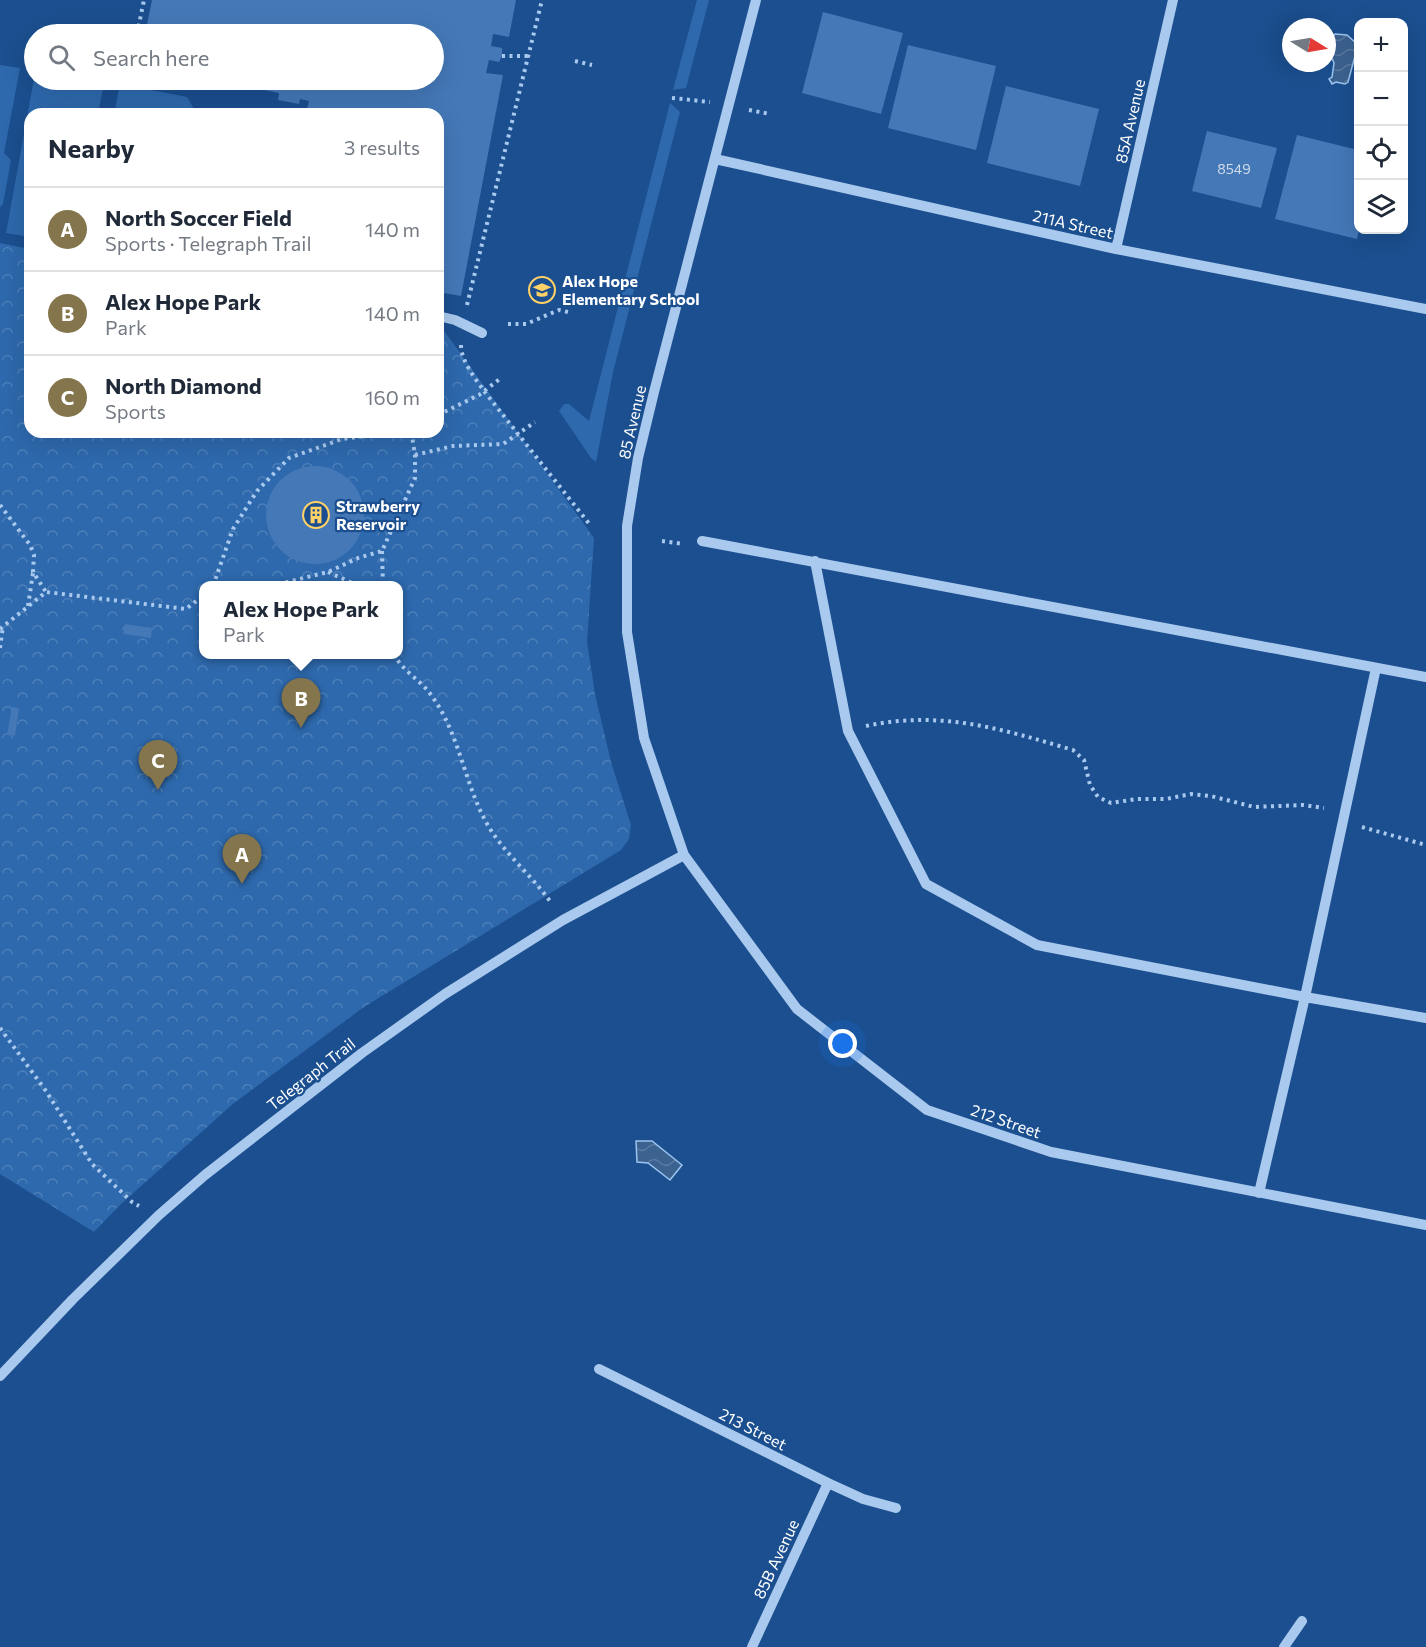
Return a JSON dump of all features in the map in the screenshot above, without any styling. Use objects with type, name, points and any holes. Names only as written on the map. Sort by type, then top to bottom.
[{"type":"street","name":"85 Avenue","points":[[684,855],[644,738],[627,632],[627,526],[638,458],[654,392],[756,0]]},
{"type":"street","name":"85A Avenue","points":[[1116,249],[1173,0]]},
{"type":"street","name":"211A Street","points":[[715,159],[1116,249],[1426,309]]},
{"type":"street","points":[[444,317],[482,333]]},
{"type":"street","points":[[702,541],[1426,677]]},
{"type":"street","points":[[815,561],[848,730],[926,884],[1037,945],[1305,998],[1426,1018]]},
{"type":"street","points":[[1259,1192],[1305,998],[1376,668]]},
{"type":"street","name":"Telegraph Trail","points":[[0,1376],[73,1299],[159,1215],[205,1175],[362,1053],[445,994],[563,920],[684,855]]},
{"type":"street","name":"212 Street","points":[[684,855],[797,1009],[927,1110],[1051,1152],[1426,1224]]},
{"type":"street","name":"213 Street","points":[[599,1369],[828,1483],[863,1499],[896,1509]]},
{"type":"street","name":"85B Avenue","points":[[752,1647],[828,1483]]},
{"type":"street","points":[[1284,1647],[1302,1621]]},
{"type":"path","points":[[139,24],[144,0]]},
{"type":"path","points":[[542,0],[462,324],[461,350],[484,391],[591,526]]},
{"type":"path","points":[[502,56],[530,56]]},
{"type":"path","points":[[575,61],[592,65]]},
{"type":"path","points":[[672,98],[713,103]]},
{"type":"path","points":[[745,109],[770,114]]},
{"type":"path","points":[[508,324],[526,324],[559,310],[572,314]]},
{"type":"path","points":[[444,413],[484,391],[501,378]]},
{"type":"path","points":[[415,455],[453,446],[503,444],[535,422]]},
{"type":"path","points":[[214,581],[233,529],[257,491],[289,458],[349,438]]},
{"type":"path","points":[[383,581],[382,550],[415,478],[412,438]]},
{"type":"path","points":[[0,505],[34,555],[28,606]]},
{"type":"path","points":[[662,541],[680,543]]},
{"type":"path","points":[[289,581],[328,572],[382,550]]},
{"type":"path","points":[[328,572],[349,581]]},
{"type":"path","points":[[33,573],[46,592]]},
{"type":"path","points":[[0,648],[2,628],[46,592],[186,609],[199,599]]},
{"type":"path","points":[[399,659],[431,694],[445,719],[485,820],[502,846],[542,889],[563,920]]},
{"type":"path","points":[[848,730],[893,720],[928,719],[968,722],[1073,750],[1084,760],[1090,785],[1098,797],[1111,803],[1137,799],[1166,799],[1191,794],[1254,807],[1303,805],[1345,812],[1362,827],[1426,845]]},
{"type":"path","points":[[0,1028],[46,1091],[92,1164],[132,1202],[159,1215]]},
{"type":"green space","points":[[697,0],[709,0],[686,88],[673,90]]},
{"type":"green space","points":[[0,65],[20,68],[4,153],[11,160],[3,204],[0,207]]},
{"type":"green space","points":[[32,90],[102,90],[99,108],[29,108]]},
{"type":"green space","points":[[119,90],[151,90],[187,97],[193,108],[115,108]]},
{"type":"green space","points":[[670,103],[680,112],[613,372],[596,462],[559,411],[564,404],[569,404],[589,421]]},
{"type":"green space","points":[[24,134],[24,236],[6,233]]},
{"type":"green space","points":[[0,243],[24,248],[24,438],[444,438],[445,332],[594,538],[587,642],[595,694],[611,762],[631,825],[629,839],[621,850],[364,1007],[234,1103],[121,1204],[94,1232],[0,1174]]},
{"type":"water","points":[[1336,34],[1347,35],[1354,41],[1354,60],[1348,82],[1332,84],[1329,79],[1333,72],[1336,72]]},
{"type":"water","points":[[636,1141],[652,1141],[682,1165],[670,1180],[648,1163],[637,1162]]},
{"type":"building","points":[[152,0],[516,0],[509,37],[493,34],[491,46],[502,48],[502,56],[499,62],[489,60],[486,73],[503,75],[461,296],[444,293],[444,108],[307,108],[309,101],[300,99],[299,104],[278,100],[279,93],[265,90],[444,90],[444,24],[147,24]]},
{"type":"building","points":[[823,12],[903,33],[881,114],[802,93]]},
{"type":"building","points":[[908,45],[996,66],[976,150],[888,128]]},
{"type":"building","points":[[1006,86],[1099,109],[1080,186],[987,163]]},
{"type":"building","points":[[1207,131],[1277,148],[1261,208],[1192,191]]},
{"type":"building","points":[[1297,135],[1354,149],[1354,234],[1358,234],[1357,239],[1275,219]]},
{"type":"building","name":"Strawberry Reservoir","points":[[315,466],[334,469],[350,480],[361,496],[364,515],[361,534],[350,550],[334,561],[315,564],[296,561],[280,550],[269,534],[266,515],[269,496],[280,480],[296,469]]},
{"type":"building","points":[[125,624],[152,628],[151,638],[123,634]]},
{"type":"building","points":[[12,707],[19,708],[15,736],[7,735]]},
{"type":"place","name":"Alex Hope Elementary School","points":[[542,290]]},
{"type":"place","name":"Strawberry Reservoir","points":[[316,515]]},
{"type":"place","name":"Alex Hope Park","points":[[301,728]]},
{"type":"place","name":"North Diamond","points":[[158,790]]},
{"type":"place","name":"North Soccer Field","points":[[242,884]]}]
